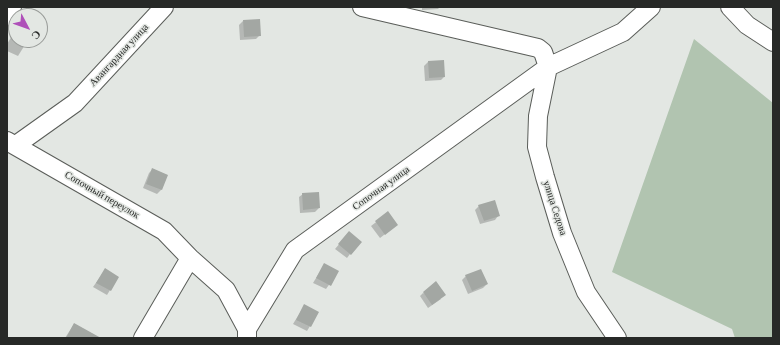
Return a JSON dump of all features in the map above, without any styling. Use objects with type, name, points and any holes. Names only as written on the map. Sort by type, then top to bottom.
[{"type":"street","points":[[7,16],[12,7]]},
{"type":"street","name":"Авангардная улица","points":[[12,143],[75,103],[164,7]]},
{"type":"street","points":[[362,7],[538,48],[546,58],[548,67]]},
{"type":"street","name":"Сопочная улица","points":[[247,333],[295,250],[548,67],[623,32],[651,7]]},
{"type":"street","points":[[730,7],[747,25],[773,42]]},
{"type":"street","name":"улица Седова","points":[[548,67],[538,116],[537,148],[562,233],[586,292],[617,338]]},
{"type":"street","name":"Сопочный переулок","points":[[12,143],[164,231],[190,258],[226,290],[247,333]]},
{"type":"street","points":[[143,338],[190,258]]},
{"type":"green space","points":[[694,39],[773,103],[773,338],[735,338],[732,329],[612,272]]},
{"type":"building","points":[[260,19],[261,36],[244,37],[243,20]]},
{"type":"building","points":[[444,60],[445,77],[429,78],[428,61]]},
{"type":"building","points":[[152,168],[168,175],[162,190],[146,184]]},
{"type":"building","points":[[319,192],[320,208],[303,210],[302,193]]},
{"type":"building","points":[[495,200],[500,216],[484,221],[478,205]]},
{"type":"building","points":[[388,211],[398,225],[385,235],[375,221]]},
{"type":"building","points":[[349,231],[362,242],[351,255],[338,244]]},
{"type":"building","points":[[324,263],[339,271],[331,286],[316,278]]},
{"type":"building","points":[[105,268],[119,277],[111,291],[96,283]]},
{"type":"building","points":[[481,269],[488,284],[472,291],[465,275]]},
{"type":"building","points":[[436,281],[446,295],[432,305],[423,292]]},
{"type":"building","points":[[304,304],[319,312],[311,327],[296,320]]},
{"type":"building","points":[[74,323],[101,338],[66,338]]}]
